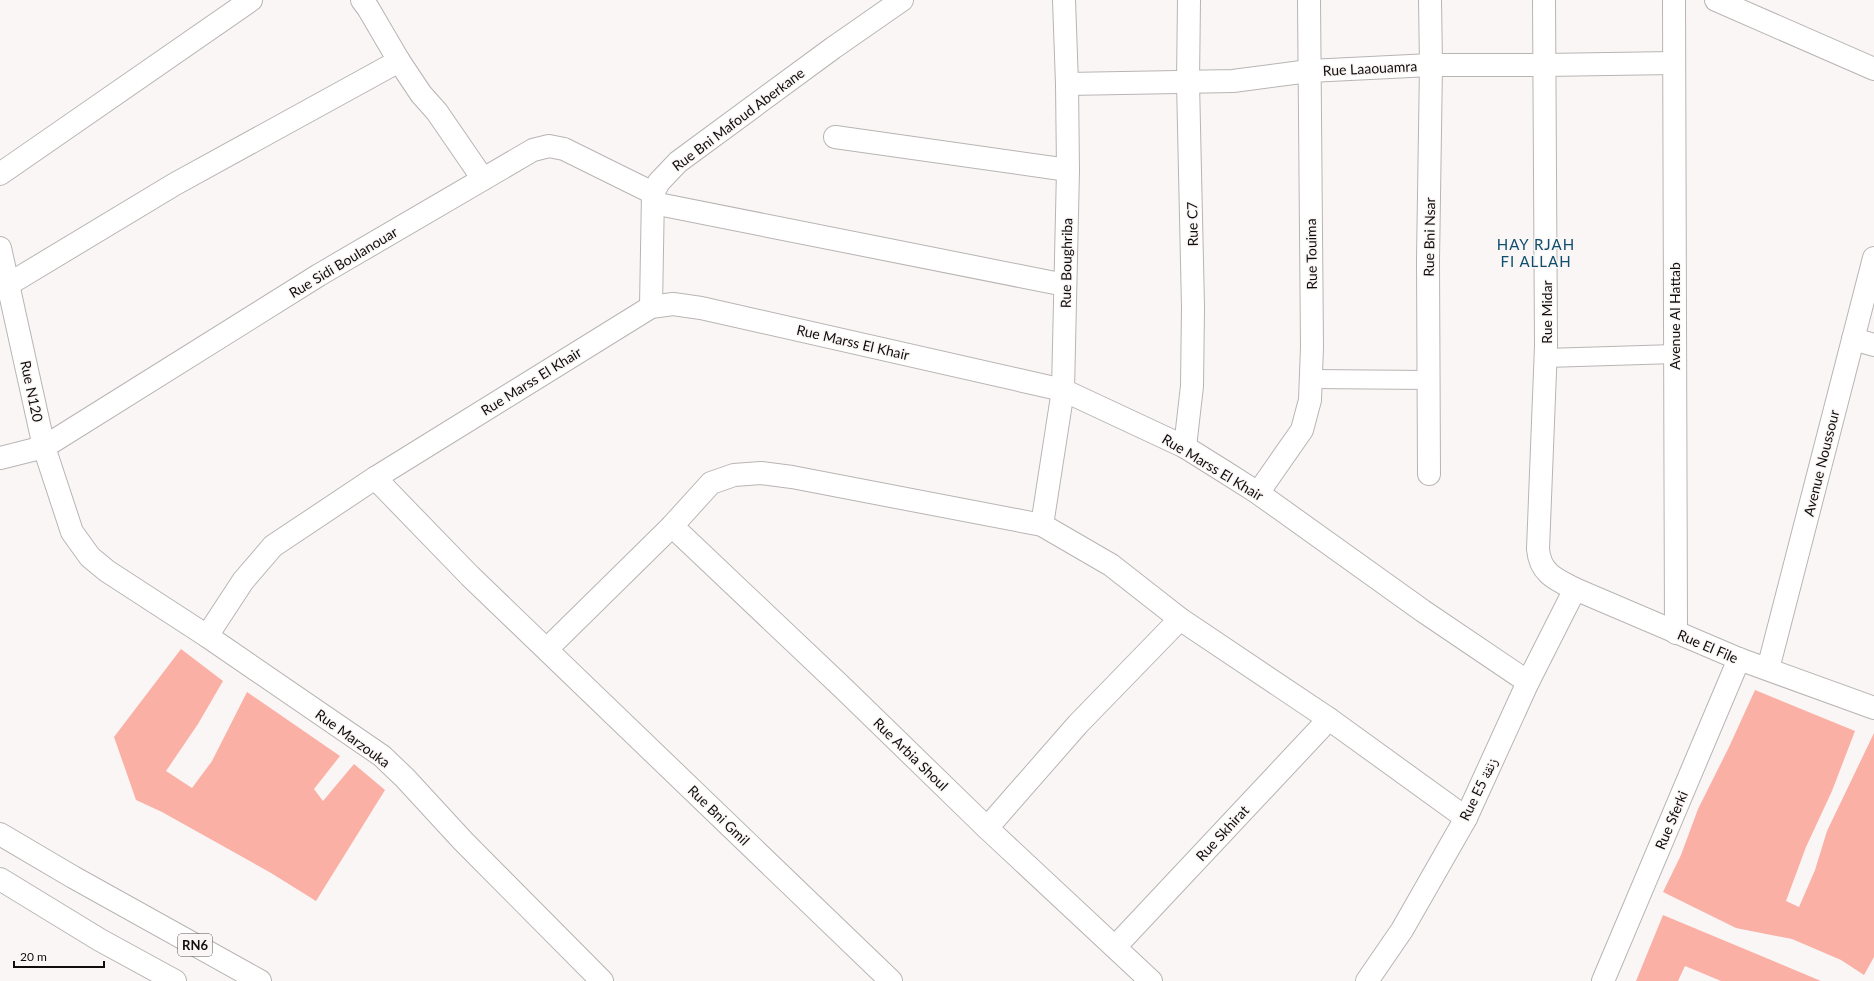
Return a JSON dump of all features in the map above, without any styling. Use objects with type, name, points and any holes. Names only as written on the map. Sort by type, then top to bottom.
[{"type":"street","points":[[0,174],[251,0]]},
{"type":"street","points":[[362,0],[421,94],[438,112],[483,179]]},
{"type":"street","name":"Rue Bni Mafoud Aberkane","points":[[653,198],[659,182],[678,162],[833,48],[902,0]]},
{"type":"street","name":"Rue Boughriba","points":[[1042,525],[1063,390],[1068,170],[1064,0]]},
{"type":"street","name":"Rue C7","points":[[1185,447],[1192,386],[1193,307],[1188,82],[1189,0]]},
{"type":"street","name":"Rue Touima","points":[[1258,493],[1302,430],[1310,400],[1312,347],[1309,0]]},
{"type":"street","name":"Rue Bni Nsar","points":[[1430,0],[1431,64],[1428,261],[1430,474]]},
{"type":"street","name":"Rue Midar","points":[[1544,0],[1546,358],[1538,549],[1539,560],[1547,573]]},
{"type":"street","name":"Avenue Al Hattab","points":[[1674,0],[1676,633]]},
{"type":"street","points":[[1716,0],[1874,69]]},
{"type":"street","points":[[9,284],[175,184],[399,61]]},
{"type":"street","name":"Rue Laaouamra","points":[[1067,84],[1233,81],[1309,71],[1431,64],[1544,65],[1674,63]]},
{"type":"street","points":[[835,137],[1068,170]]},
{"type":"street","name":"Rue Sidi Boulanouar","points":[[0,458],[44,446],[319,275],[533,150],[549,146],[570,152],[653,198],[1065,285]]},
{"type":"street","points":[[651,307],[653,198]]},
{"type":"street","name":"Rue N120","points":[[0,248],[44,446],[72,532]]},
{"type":"street","name":"Avenue Noussour","points":[[1768,669],[1874,258]]},
{"type":"street","name":"Rue Marss El Khair","points":[[207,636],[243,581],[273,546],[375,478],[651,307],[674,304],[701,308],[1063,390],[1185,447],[1258,493],[1423,611],[1528,682]]},
{"type":"street","points":[[1853,339],[1874,345]]},
{"type":"street","points":[[547,649],[672,526],[711,483],[734,474],[761,473],[792,477],[1042,525],[1111,565],[1180,619],[1329,719],[1466,818]]},
{"type":"street","name":"Rue Bni Gmil","points":[[375,478],[470,576],[891,981]]},
{"type":"street","name":"Rue Arbia Shoul","points":[[672,526],[843,688],[987,828],[1151,981]]},
{"type":"street","name":"Rue Marzouka","points":[[72,532],[90,557],[107,571],[207,636],[382,756],[405,778],[463,841],[602,981]]},
{"type":"street","name":"Rue El File","points":[[1547,573],[1575,589],[1676,633],[1739,659],[1874,708]]},
{"type":"street","name":"Rue E5 زنقة","points":[[1367,981],[1402,930],[1466,818],[1528,682],[1575,589]]},
{"type":"street","points":[[987,828],[1078,724],[1180,619]]},
{"type":"street","name":"Rue Sferki","points":[[1603,981],[1739,659]]},
{"type":"street","name":"Rue Skhirat","points":[[1115,947],[1329,719]]},
{"type":"street","name":"RN6","points":[[0,834],[73,877],[260,981]]},
{"type":"street","points":[[0,879],[100,940],[175,981]]},
{"type":"lane","points":[[1546,358],[1675,354]]},
{"type":"lane","points":[[1311,379],[1429,380]]},
{"type":"building","points":[[181,649],[223,681],[198,724],[166,771],[192,788],[212,761],[247,692],[340,756],[314,789],[323,801],[354,764],[385,790],[316,901],[271,873],[162,812],[136,800],[114,737]]},
{"type":"building","points":[[1755,690],[1855,731],[1832,791],[1806,847],[1786,901],[1799,907],[1815,870],[1827,831],[1874,733],[1874,957],[1864,975],[1841,960],[1792,939],[1736,928],[1663,892],[1681,855],[1698,809]]},
{"type":"building","points":[[1663,915],[1821,981],[1721,981],[1685,966],[1678,981],[1636,981]]},
{"type":"district","name":"HAY RJAH FI ALLAH","points":[[1536,252]]}]
